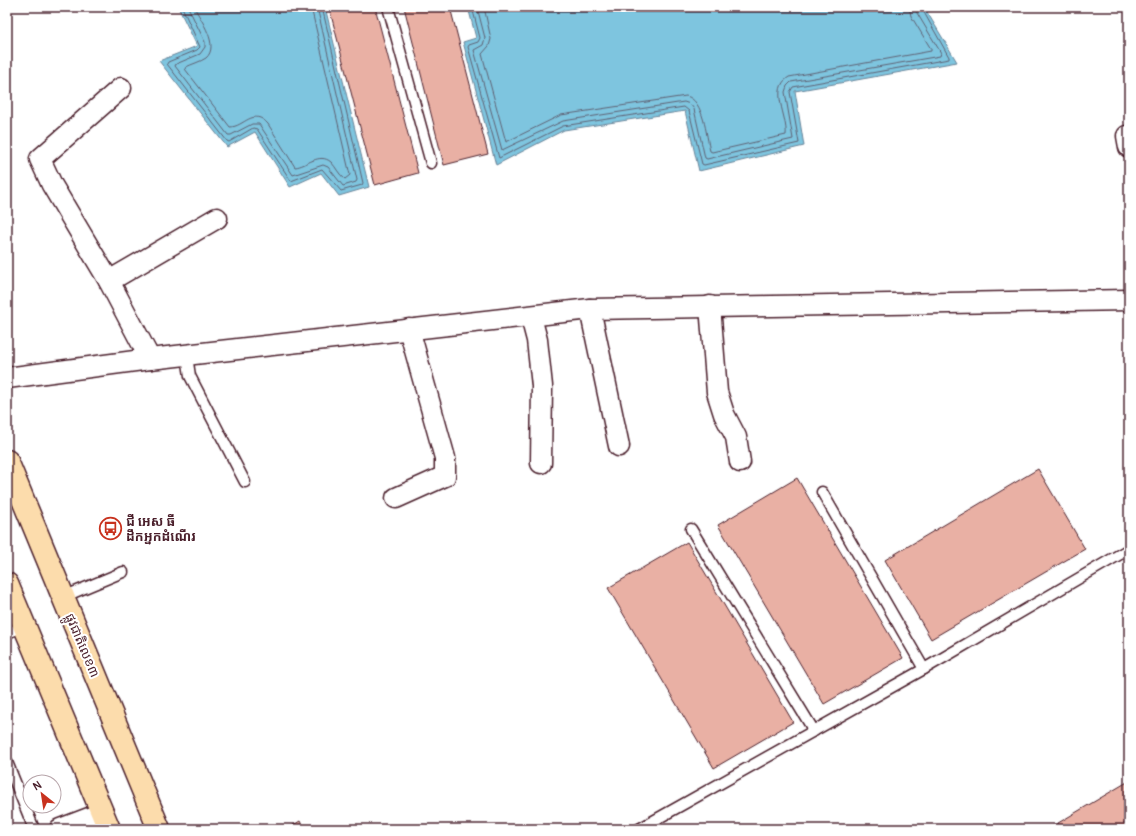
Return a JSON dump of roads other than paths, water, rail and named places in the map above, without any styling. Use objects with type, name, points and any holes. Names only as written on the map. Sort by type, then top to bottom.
[{"type":"highway","name":"ផ្លូវជាតិលេខ៣","points":[[7,461],[159,829]]},
{"type":"highway","points":[[7,584],[16,630],[106,821]]},
{"type":"street","points":[[121,88],[40,159],[52,185],[109,281],[150,359]]},
{"type":"street","points":[[109,281],[217,218]]},
{"type":"street","points":[[7,378],[150,359],[590,309],[1129,300]]},
{"type":"street","points":[[710,306],[717,392],[724,414],[736,437],[740,462]]},
{"type":"street","points":[[590,309],[619,446]]},
{"type":"street","points":[[531,316],[537,340],[542,386],[541,463]]},
{"type":"street","points":[[396,498],[445,476],[445,458],[409,329]]},
{"type":"street","points":[[60,829],[106,821]]},
{"type":"lane","points":[[388,7],[431,163]]},
{"type":"lane","points":[[187,356],[190,376],[244,482]]},
{"type":"lane","points":[[822,492],[924,669]]},
{"type":"lane","points":[[692,529],[814,731]]},
{"type":"lane","points":[[639,829],[924,669],[1129,549]]},
{"type":"lane","points":[[63,597],[123,572]]},
{"type":"lane","points":[[7,762],[34,829]]},
{"type":"water","points":[[178,7],[325,7],[369,187],[339,196],[321,173],[290,187],[255,132],[227,147],[159,61],[197,46]]},
{"type":"water","points":[[468,7],[924,7],[957,62],[795,91],[804,146],[699,171],[685,111],[564,130],[496,165],[463,42],[476,38]]},
{"type":"place","name":"ជី អេស ធី ដឹកអ្នកដំណើរ","points":[[111,528]]}]
